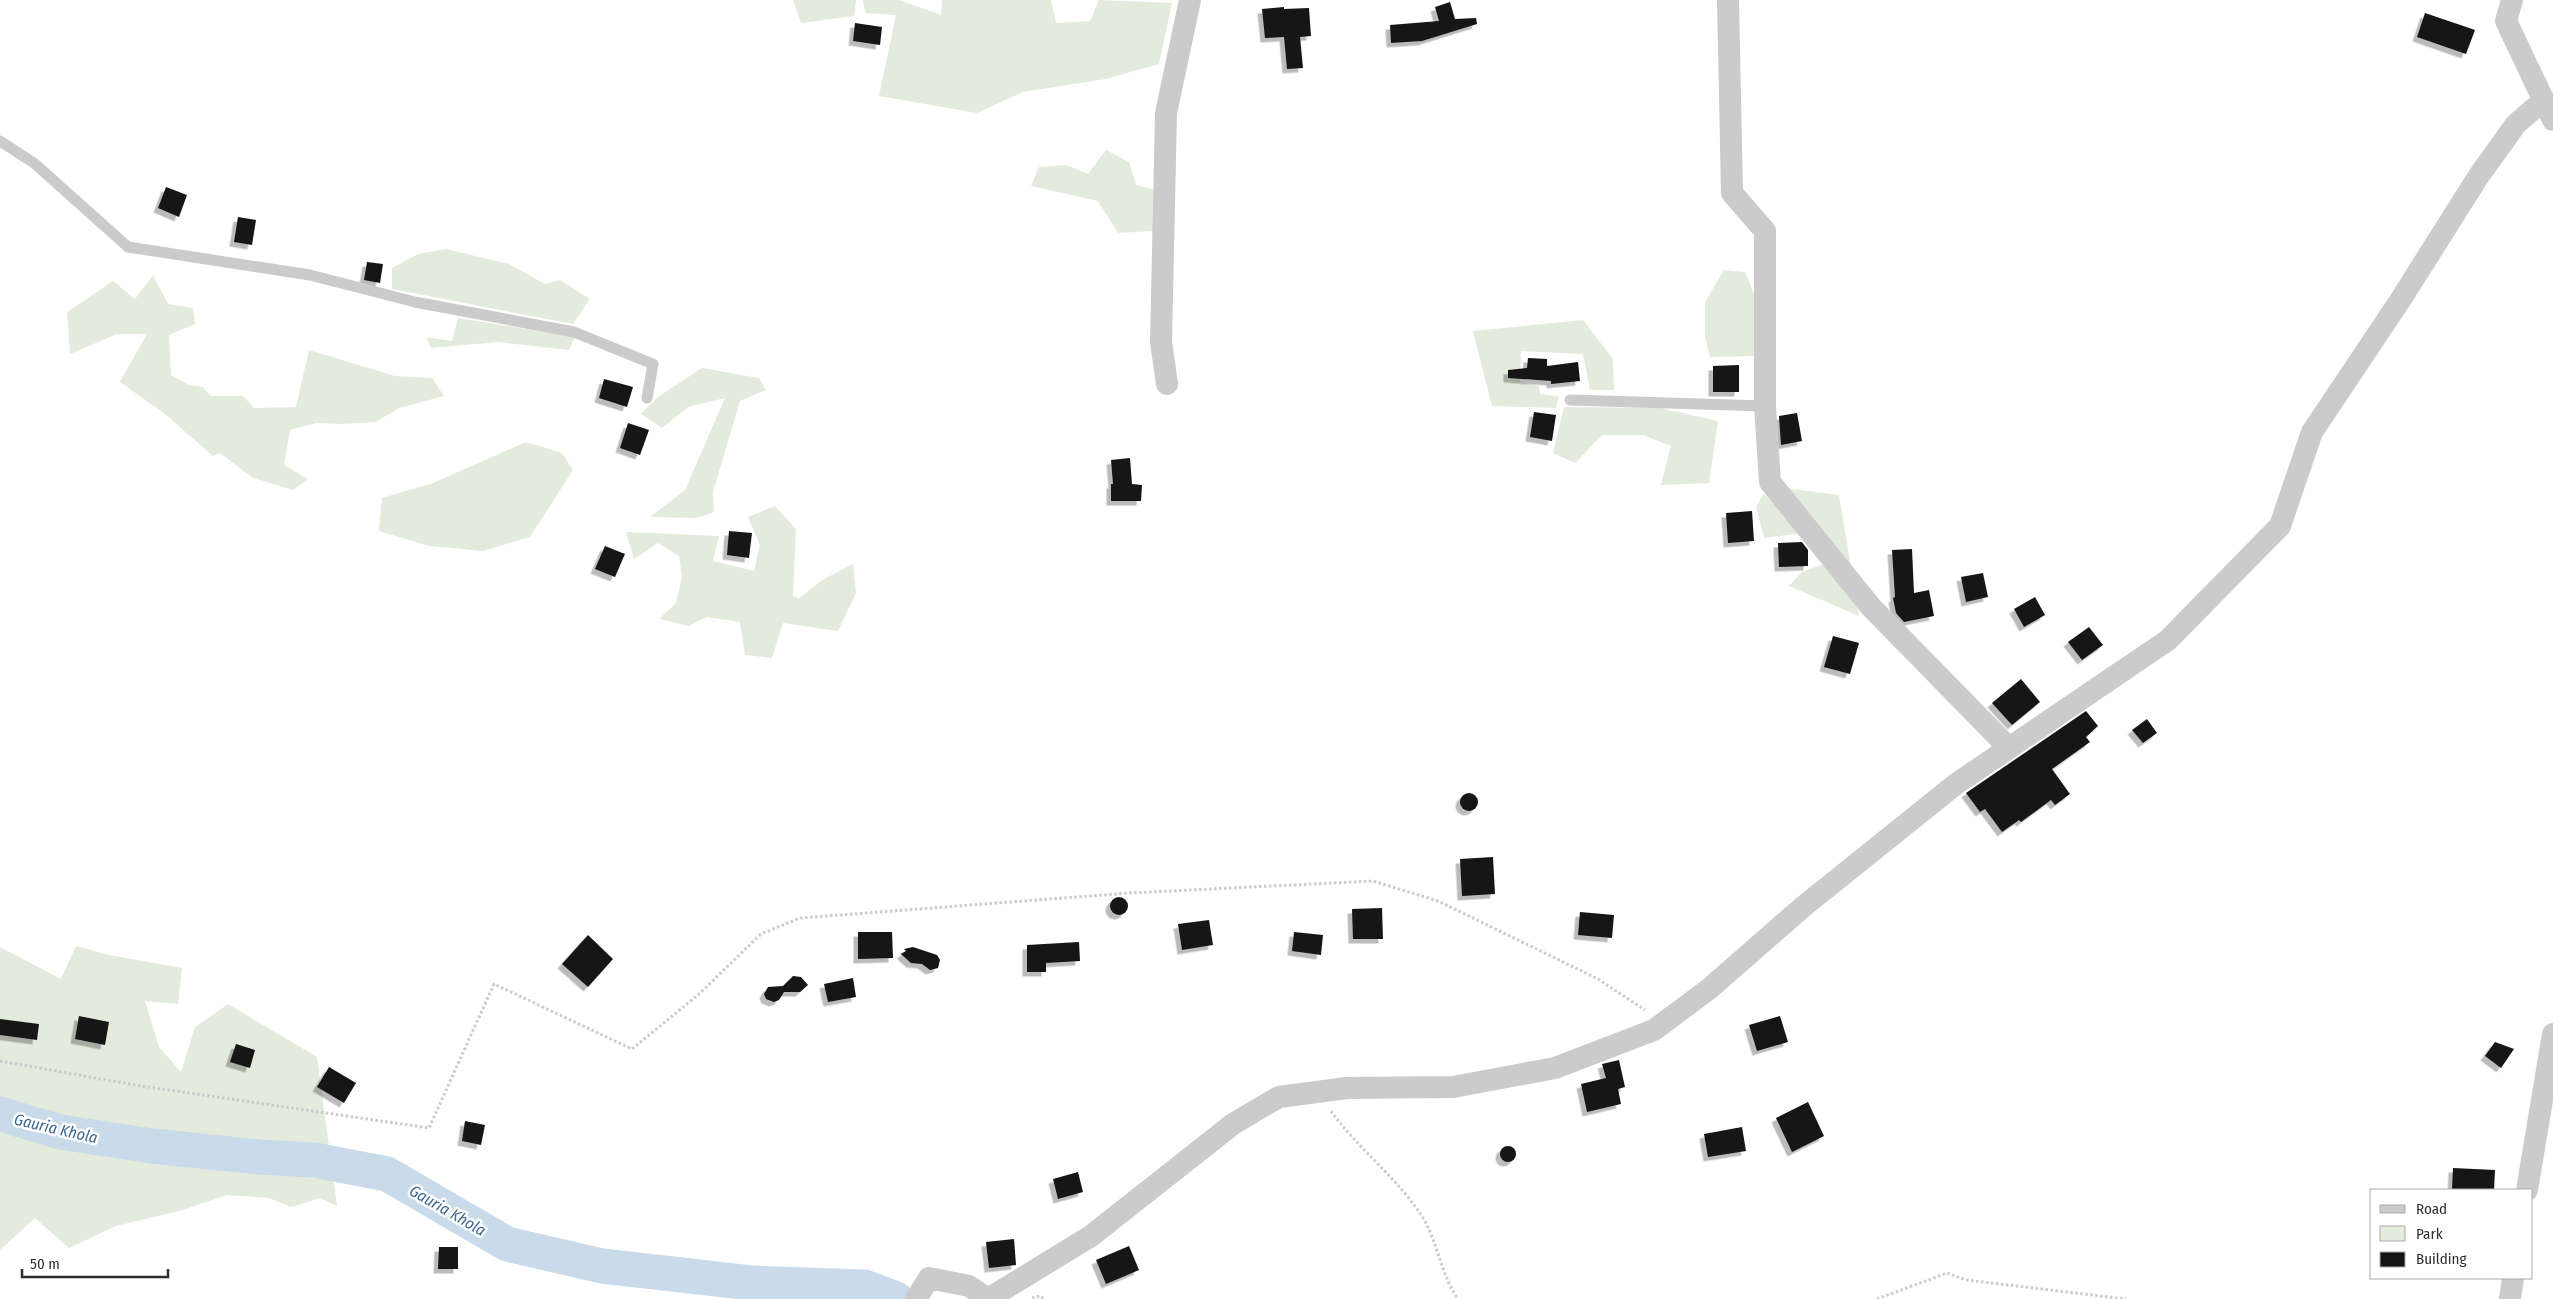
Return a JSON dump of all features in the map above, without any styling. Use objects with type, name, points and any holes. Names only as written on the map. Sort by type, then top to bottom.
[{"type":"street","points":[[1167,384],[1161,342],[1166,113],[1190,0]]},
{"type":"street","points":[[1728,0],[1732,193],[1765,231],[1765,406],[1770,482],[1871,607],[2009,748]]},
{"type":"street","points":[[916,1299],[929,1278],[969,1286],[988,1299],[1091,1236],[1233,1124],[1280,1097],[1347,1088],[1453,1087],[1555,1068],[1654,1030],[1709,989],[1884,840],[1956,784],[2168,640],[2280,526],[2312,432],[2478,177],[2516,124],[2548,110],[2506,21],[2512,0]]},
{"type":"street","points":[[2527,1189],[2553,1034]]},
{"type":"street","points":[[2510,1299],[2513,1279]]},
{"type":"lane","points":[[0,141],[34,163],[128,247],[310,275],[414,302],[574,332],[653,364],[648,398]]},
{"type":"lane","points":[[1570,400],[1765,406]]},
{"type":"path","points":[[0,1061],[135,1086],[429,1128],[494,984],[632,1050],[698,995],[761,934],[800,918],[1129,893],[1372,881],[1438,901],[1598,979],[1647,1011]]},
{"type":"path","points":[[1318,1092],[1342,1126],[1379,1162],[1423,1219],[1458,1299]]},
{"type":"path","points":[[1877,1299],[1947,1274],[1966,1280],[2126,1299]]},
{"type":"path","points":[[1026,1299],[1040,1296],[1044,1299]]},
{"type":"green space","points":[[793,0],[856,0],[854,16],[801,23]]},
{"type":"green space","points":[[863,0],[899,0],[941,15],[942,0],[1051,0],[1056,23],[1090,21],[1099,0],[1172,3],[1159,64],[1106,79],[1023,92],[977,113],[879,96],[896,15],[865,13]]},
{"type":"green space","points":[[1106,150],[1129,162],[1136,185],[1157,190],[1154,231],[1118,233],[1098,201],[1031,186],[1039,167],[1066,165],[1088,174]]},
{"type":"green space","points":[[446,249],[509,264],[545,284],[560,280],[590,299],[573,324],[392,289],[392,268],[418,254]]},
{"type":"green space","points":[[1724,270],[1745,272],[1757,301],[1754,356],[1710,357],[1705,337],[1705,302]]},
{"type":"green space","points":[[153,275],[168,304],[193,308],[195,324],[169,335],[171,375],[189,385],[203,387],[210,396],[243,396],[254,408],[296,407],[309,350],[395,376],[432,378],[444,396],[399,408],[376,422],[316,423],[290,430],[284,465],[308,479],[293,490],[253,478],[220,453],[213,456],[165,414],[120,382],[147,334],[117,334],[70,354],[67,312],[113,281],[135,299]]},
{"type":"green space","points":[[458,318],[575,337],[569,350],[498,342],[431,348],[426,337],[452,341]]},
{"type":"green space","points":[[1583,320],[1613,359],[1614,390],[1590,390],[1583,354],[1521,351],[1520,382],[1539,386],[1540,394],[1559,396],[1556,408],[1492,406],[1473,331]]},
{"type":"green space","points":[[702,368],[759,378],[766,390],[740,401],[713,492],[714,512],[696,518],[650,517],[685,490],[725,398],[688,407],[662,428],[641,414],[658,397]]},
{"type":"green space","points":[[1564,407],[1660,408],[1718,421],[1709,483],[1661,485],[1671,446],[1643,435],[1602,435],[1575,463],[1553,453]]},
{"type":"green space","points":[[526,442],[562,453],[573,470],[530,537],[483,551],[429,546],[379,531],[382,498],[433,483]]},
{"type":"green space","points":[[1784,488],[1839,495],[1851,568]]},
{"type":"green space","points":[[1764,494],[1802,533],[1764,538],[1756,506]]},
{"type":"green space","points":[[775,506],[796,529],[793,596],[799,598],[824,579],[853,564],[856,593],[838,631],[783,623],[772,658],[745,655],[740,622],[706,617],[689,626],[659,619],[676,603],[682,576],[679,556],[658,543],[634,559],[626,532],[719,536],[713,561],[754,571],[760,545],[748,517]]},
{"type":"green space","points":[[1824,564],[1855,597],[1859,616],[1789,586],[1802,572]]},
{"type":"green space","points":[[76,946],[109,955],[182,968],[178,1004],[145,1001],[159,1047],[181,1072],[195,1027],[228,1004],[317,1057],[337,1206],[320,1198],[291,1207],[269,1198],[227,1195],[183,1210],[116,1226],[69,1248],[35,1218],[0,1250],[0,947],[61,979]]},
{"type":"building","points":[[1450,2],[1455,19],[1476,18],[1477,24],[1422,41],[1391,43],[1390,25],[1439,21],[1435,7]]},
{"type":"building","points":[[1284,7],[1284,9],[1309,8],[1311,36],[1300,37],[1303,68],[1287,69],[1284,37],[1265,38],[1262,9]]},
{"type":"building","points":[[2425,13],[2475,30],[2466,54],[2417,37]]},
{"type":"building","points":[[855,23],[882,27],[880,45],[853,41]]},
{"type":"building","points":[[166,187],[187,195],[179,217],[158,208]]},
{"type":"building","points":[[238,217],[256,220],[252,245],[234,242]]},
{"type":"building","points":[[367,262],[383,264],[380,283],[364,280]]},
{"type":"building","points":[[1528,358],[1547,359],[1547,366],[1578,362],[1580,381],[1551,384],[1551,381],[1508,378],[1508,370],[1527,368]]},
{"type":"building","points":[[1739,365],[1739,392],[1713,392],[1713,366]]},
{"type":"building","points":[[604,379],[633,387],[627,407],[599,398]]},
{"type":"building","points":[[1534,412],[1556,415],[1552,441],[1530,437]]},
{"type":"building","points":[[1797,413],[1802,441],[1781,445],[1779,416]]},
{"type":"building","points":[[628,423],[649,430],[640,455],[620,448]]},
{"type":"building","points":[[1130,458],[1132,484],[1142,485],[1141,501],[1111,501],[1111,484],[1113,484],[1111,460]]},
{"type":"building","points":[[1752,511],[1754,541],[1728,543],[1726,513]]},
{"type":"building","points":[[729,531],[752,533],[749,558],[727,555]]},
{"type":"building","points":[[1802,542],[1808,550],[1808,566],[1779,567],[1778,543]]},
{"type":"building","points":[[605,546],[625,554],[615,577],[595,569]]},
{"type":"building","points":[[1912,549],[1914,593],[1929,590],[1934,616],[1904,622],[1896,613],[1893,598],[1895,597],[1892,550]]},
{"type":"building","points":[[1983,573],[1988,597],[1966,602],[1961,577]]},
{"type":"building","points":[[2035,597],[2045,615],[2024,627],[2014,609]]},
{"type":"building","points":[[2089,627],[2103,645],[2082,660],[2068,642]]},
{"type":"building","points":[[1833,636],[1859,643],[1850,674],[1824,667]]},
{"type":"building","points":[[2021,679],[2040,702],[2012,725],[1992,703]]},
{"type":"building","points":[[2086,711],[2098,726],[2086,737],[2090,742],[2052,769],[2070,794],[2055,805],[2051,800],[2021,822],[2019,820],[2002,832],[1985,809],[1980,812],[1966,793]]},
{"type":"building","points":[[2147,719],[2157,733],[2143,743],[2132,730]]},
{"type":"building","points":[[1469,793],[1475,796],[1478,802],[1475,808],[1469,811],[1463,808],[1460,802],[1463,796]]},
{"type":"building","points":[[1493,857],[1495,894],[1462,896],[1460,859]]},
{"type":"building","points":[[1119,897],[1125,900],[1128,906],[1125,912],[1119,915],[1113,912],[1110,906],[1113,900]]},
{"type":"building","points":[[1382,908],[1383,939],[1353,939],[1352,909]]},
{"type":"building","points":[[1580,912],[1614,915],[1612,938],[1578,935]]},
{"type":"building","points":[[1209,920],[1213,945],[1182,950],[1178,924]]},
{"type":"building","points":[[858,932],[892,932],[893,958],[858,959]]},
{"type":"building","points":[[1294,932],[1323,935],[1321,955],[1292,951]]},
{"type":"building","points":[[588,935],[613,959],[588,987],[562,964]]},
{"type":"building","points":[[1079,942],[1080,961],[1046,963],[1046,972],[1027,972],[1027,945]]},
{"type":"building","points":[[913,947],[937,955],[940,960],[938,968],[930,970],[922,964],[911,963],[901,954],[906,951],[904,949]]},
{"type":"building","points":[[793,976],[801,977],[808,985],[800,992],[784,992],[779,1000],[774,1002],[766,999],[764,994],[768,987],[783,986]]},
{"type":"building","points":[[853,978],[856,997],[828,1002],[824,984]]},
{"type":"building","points":[[79,1016],[109,1022],[105,1045],[75,1039]]},
{"type":"building","points":[[1780,1016],[1788,1042],[1757,1051],[1749,1025]]},
{"type":"building","points":[[0,1019],[39,1024],[37,1040],[0,1035]]},
{"type":"building","points":[[2495,1042],[2514,1049],[2501,1068],[2485,1056]]},
{"type":"building","points":[[236,1044],[255,1050],[250,1068],[230,1062]]},
{"type":"building","points":[[1619,1060],[1625,1087],[1618,1089],[1621,1104],[1587,1112],[1581,1084],[1606,1078],[1602,1064]]},
{"type":"building","points":[[329,1067],[356,1083],[344,1103],[317,1087]]},
{"type":"building","points":[[1808,1102],[1824,1136],[1792,1152],[1776,1118]]},
{"type":"building","points":[[465,1121],[485,1125],[481,1145],[462,1141]]},
{"type":"building","points":[[1742,1127],[1746,1151],[1708,1157],[1704,1134]]},
{"type":"building","points":[[1505,1146],[1511,1146],[1516,1151],[1514,1160],[1505,1162],[1500,1157],[1500,1151]]},
{"type":"building","points":[[2453,1168],[2495,1170],[2494,1189],[2452,1189]]},
{"type":"building","points":[[1078,1172],[1083,1192],[1058,1199],[1053,1179]]},
{"type":"building","points":[[1014,1239],[1016,1265],[989,1268],[986,1242]]},
{"type":"building","points":[[1129,1246],[1139,1270],[1106,1284],[1096,1260]]},
{"type":"building","points":[[439,1247],[458,1247],[458,1269],[438,1269]]},
{"type":"waterway","name":"Gauria Khola","points":[[0,1114],[60,1132],[152,1146],[259,1157],[314,1160],[387,1174],[507,1244],[602,1266],[751,1283],[864,1287],[896,1299]]}]
